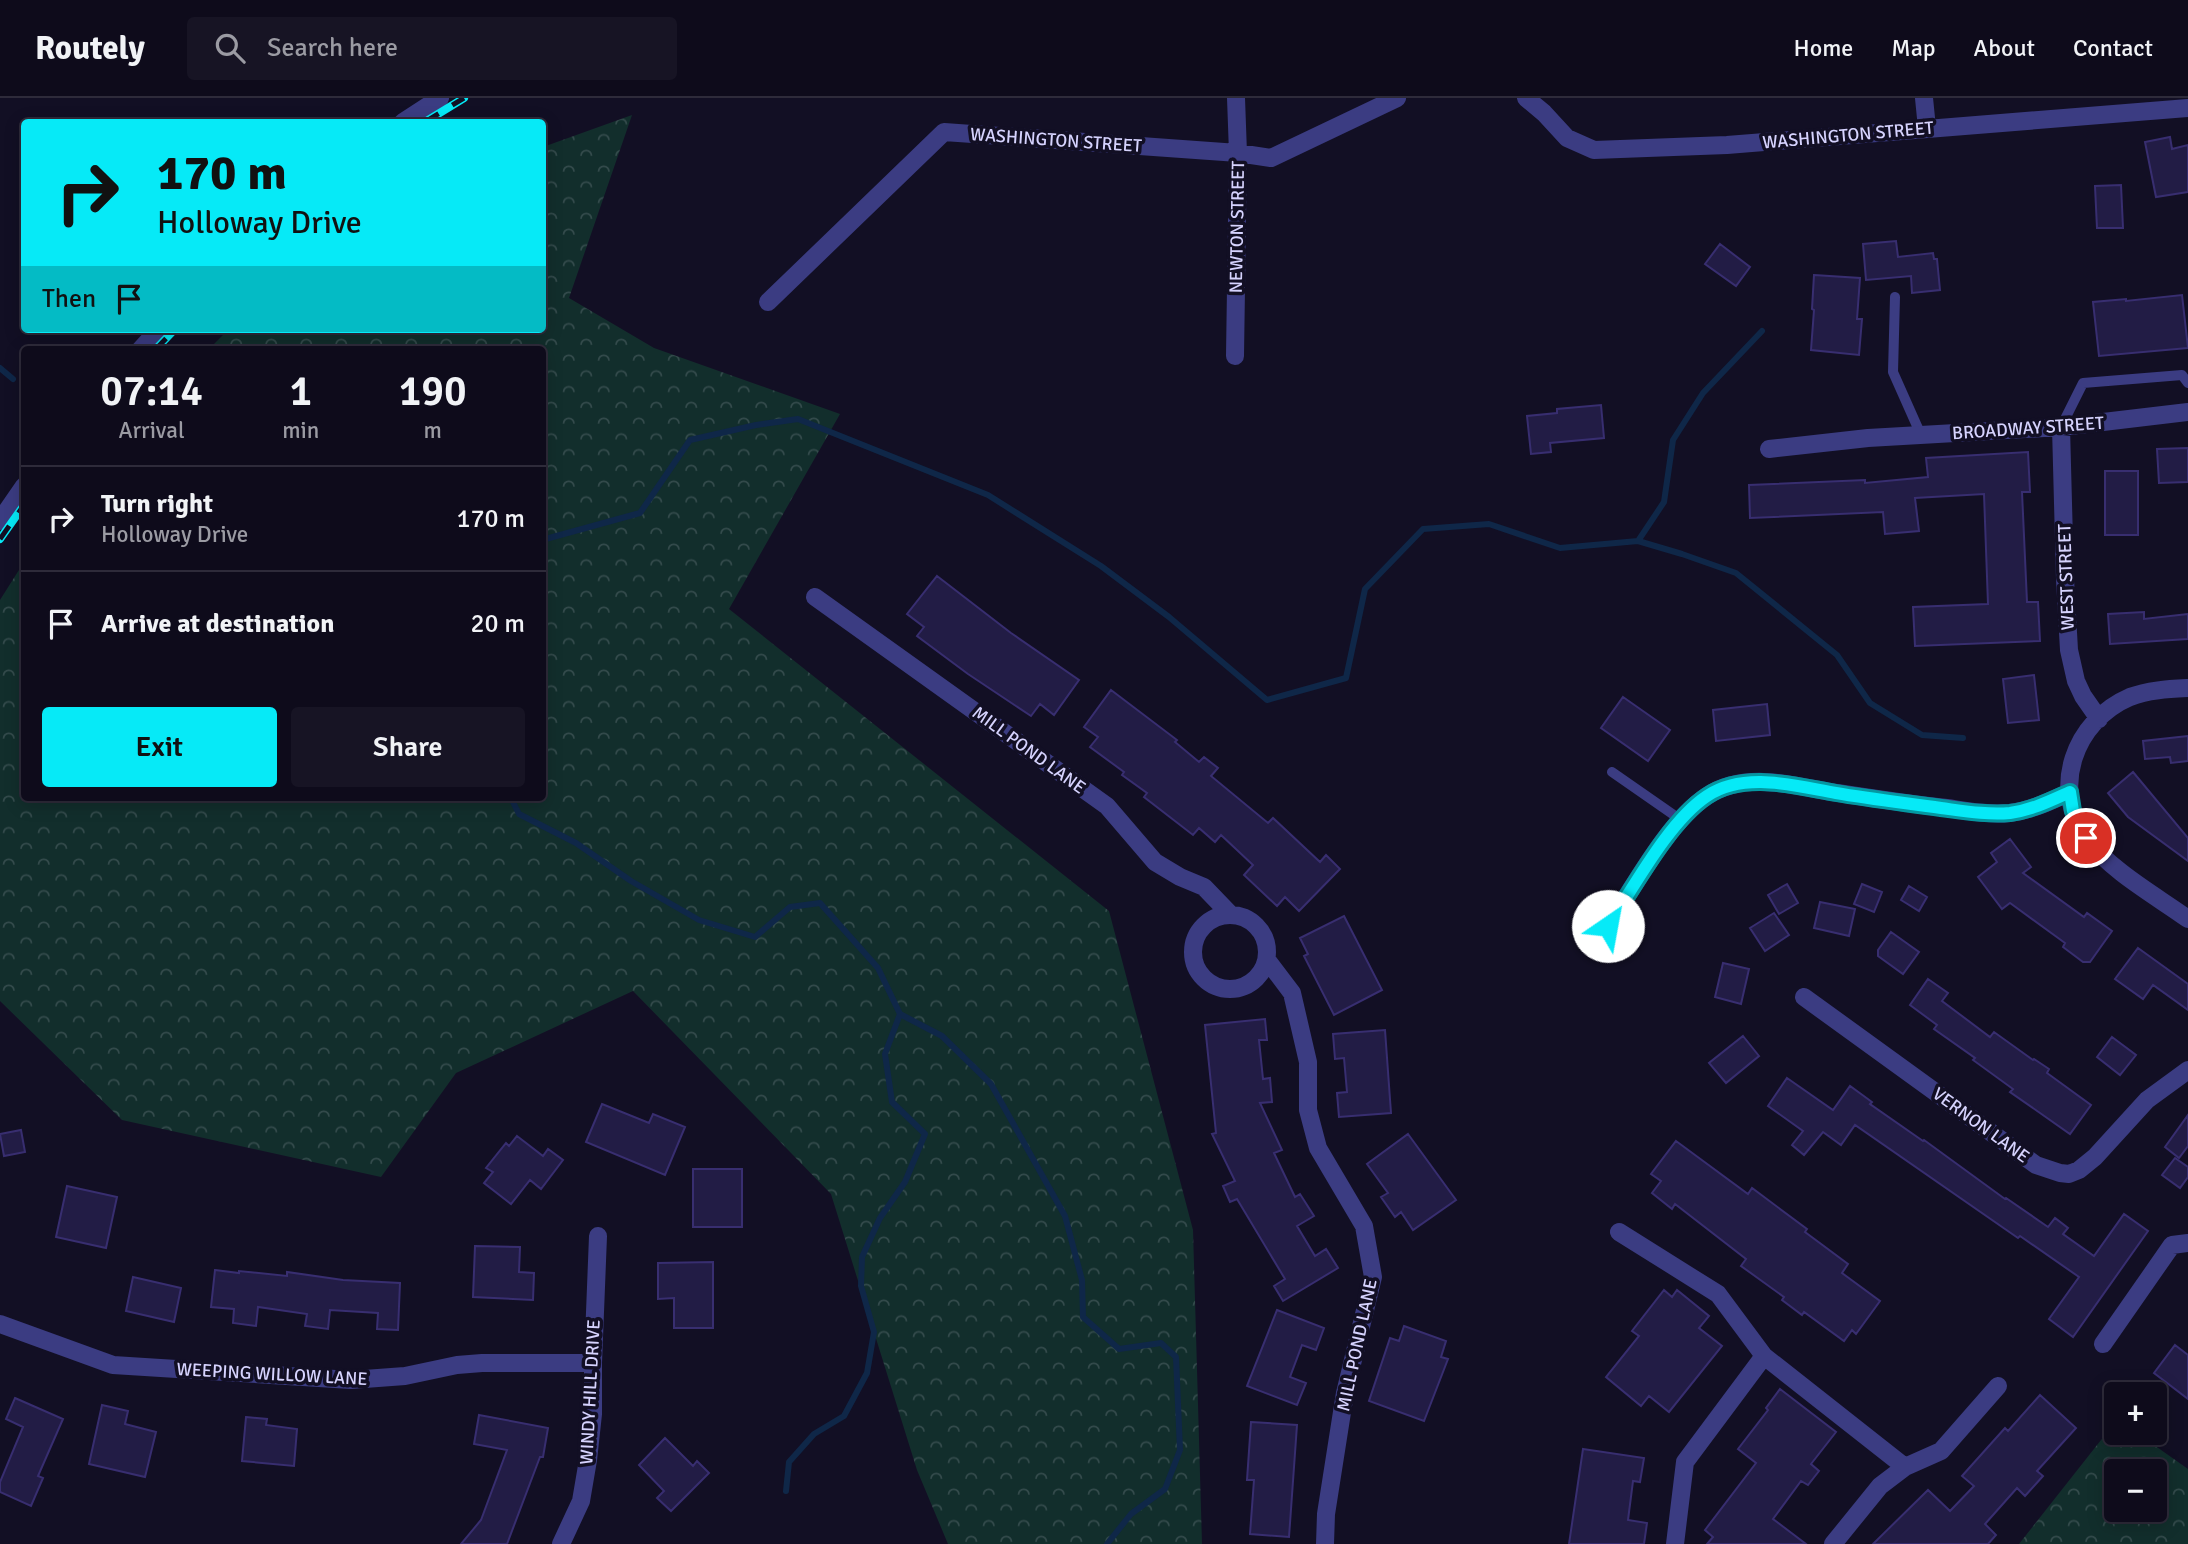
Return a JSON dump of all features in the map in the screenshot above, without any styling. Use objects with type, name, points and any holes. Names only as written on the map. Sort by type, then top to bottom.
[{"type":"street","points":[[408,119],[440,98]]},
{"type":"street","name":"NEWTON STREET","points":[[1235,356],[1238,153],[1236,98]]},
{"type":"street","name":"WASHINGTON STREET","points":[[768,302],[944,132],[1238,153],[1271,158],[1397,98]]},
{"type":"street","name":"WASHINGTON STREET","points":[[1526,98],[1567,138],[1594,150],[1727,145],[2188,108]]},
{"type":"street","points":[[1924,98],[1927,128]]},
{"type":"street","points":[[144,346],[155,333]]},
{"type":"street","name":"BROADWAY STREET","points":[[1769,449],[1868,438],[2061,427],[2188,412]]},
{"type":"street","name":"WEST STREET","points":[[2061,427],[2069,650],[2076,681],[2099,719]]},
{"type":"street","points":[[0,521],[21,490]]},
{"type":"street","name":"MILL POND LANE","points":[[815,597],[1107,806],[1155,862],[1180,877],[1205,887],[1230,914],[1251,921],[1265,938],[1267,960],[1292,993],[1308,1062],[1308,1110],[1318,1149],[1364,1226],[1373,1277],[1345,1393],[1326,1514],[1325,1544]]},
{"type":"street","points":[[2188,688],[2132,696],[2119,703],[2099,719],[2080,742],[2069,770],[2073,811],[2086,838],[2115,867],[2188,919]]},
{"type":"street","points":[[1608,926],[1681,820],[1707,796],[1723,787],[1757,782],[1985,813],[2024,810],[2070,792]]},
{"type":"street","points":[[1230,914],[1218,916],[1199,930],[1192,953],[1200,976],[1220,989],[1233,990],[1255,981],[1267,960]]},
{"type":"street","name":"VERNON LANE","points":[[1804,997],[2036,1165],[2060,1174],[2069,1174],[2088,1164],[2147,1100],[2188,1070]]},
{"type":"street","points":[[1619,1232],[1718,1294],[1764,1356],[1905,1466]]},
{"type":"street","name":"WINDY HILL DRIVE","points":[[561,1544],[581,1501],[588,1460],[593,1413],[598,1236]]},
{"type":"street","points":[[2103,1344],[2172,1245],[2188,1243]]},
{"type":"street","name":"WEEPING WILLOW LANE","points":[[0,1324],[113,1365],[351,1380],[405,1376],[457,1365],[482,1363],[593,1363]]},
{"type":"street","points":[[1675,1544],[1685,1462],[1764,1356]]},
{"type":"street","points":[[1833,1544],[1880,1486],[1905,1466],[1941,1451],[1998,1386]]},
{"type":"lane","points":[[1895,297],[1893,372],[1921,435]]},
{"type":"lane","points":[[2061,427],[2083,383],[2182,375],[2188,383]]},
{"type":"lane","points":[[1612,772],[1681,820]]},
{"type":"green space","points":[[632,115],[569,298],[654,348],[840,414],[729,609],[1109,911],[1193,1230],[1202,1544],[948,1544],[917,1470],[831,1194],[633,991],[456,1073],[381,1177],[122,1120],[0,1001],[0,600],[21,567],[21,801],[546,801],[546,346],[212,346],[225,333],[546,333],[546,146]]},
{"type":"green space","points":[[2104,1436],[2104,1445],[2154,1445],[2188,1469],[2188,1544],[2019,1544]]},
{"type":"building","points":[[2170,137],[2172,149],[2188,145],[2188,192],[2156,197],[2145,142]]},
{"type":"building","points":[[2121,185],[2123,228],[2097,228],[2095,186]]},
{"type":"building","points":[[1896,241],[1898,257],[1933,253],[1934,259],[1937,259],[1940,290],[1912,293],[1911,276],[1866,280],[1863,244]]},
{"type":"building","points":[[1720,244],[1750,267],[1736,286],[1705,264]]},
{"type":"building","points":[[1814,275],[1860,278],[1857,319],[1862,319],[1859,355],[1811,350]]},
{"type":"building","points":[[2182,295],[2188,348],[2099,356],[2093,302]]},
{"type":"building","points":[[1601,405],[1604,438],[1550,443],[1551,452],[1531,454],[1527,416],[1557,413],[1557,409]]},
{"type":"building","points":[[2188,448],[2188,482],[2159,483],[2157,449]]},
{"type":"building","points":[[2028,452],[2030,492],[2022,492],[2027,602],[2038,602],[2040,641],[1915,646],[1913,607],[1988,604],[1984,494],[1915,498],[1919,531],[1885,534],[1883,512],[1750,518],[1749,485],[1865,480],[1865,483],[1928,477],[1926,458]]},
{"type":"building","points":[[2105,471],[2138,471],[2138,535],[2105,535]]},
{"type":"building","points":[[937,576],[1011,633],[1079,680],[1054,715],[1040,704],[1031,716],[917,636],[924,627],[907,614]]},
{"type":"building","points":[[2144,612],[2144,619],[2188,614],[2188,639],[2110,644],[2108,614]]},
{"type":"building","points":[[2034,675],[2039,720],[2008,723],[2003,679]]},
{"type":"building","points":[[1111,690],[1177,740],[1175,742],[1199,762],[1204,757],[1218,768],[1211,776],[1268,823],[1273,818],[1320,862],[1326,855],[1340,869],[1299,911],[1285,897],[1277,906],[1244,875],[1253,865],[1221,835],[1215,842],[1199,828],[1193,835],[1144,797],[1147,793],[1122,775],[1124,772],[1090,747],[1098,737],[1084,727]]},
{"type":"building","points":[[1623,697],[1670,730],[1648,761],[1601,728]]},
{"type":"building","points":[[1767,704],[1770,735],[1716,741],[1713,710]]},
{"type":"building","points":[[2188,736],[2188,761],[2171,763],[2170,757],[2145,759],[2143,741]]},
{"type":"building","points":[[2133,772],[2188,838],[2188,861],[2128,817],[2108,793]]},
{"type":"building","points":[[2010,839],[2031,867],[2023,873],[2084,917],[2087,913],[2112,931],[2090,962],[2083,962],[2063,947],[2065,943],[2010,903],[2002,909],[1978,877],[1997,862],[1991,853]]},
{"type":"building","points":[[1787,884],[1798,903],[1779,914],[1768,895]]},
{"type":"building","points":[[1862,884],[1882,892],[1874,912],[1854,904]]},
{"type":"building","points":[[1909,886],[1927,897],[1919,911],[1901,900]]},
{"type":"building","points":[[1820,902],[1855,909],[1849,936],[1814,928]]},
{"type":"building","points":[[1774,913],[1789,935],[1765,951],[1750,928]]},
{"type":"building","points":[[1344,916],[1382,990],[1334,1015],[1304,956],[1308,954],[1300,938]]},
{"type":"building","points":[[1891,932],[1919,952],[1903,974],[1878,956],[1878,950]]},
{"type":"building","points":[[2138,948],[2188,984],[2188,1010],[2153,985],[2143,999],[2115,979]]},
{"type":"building","points":[[1723,963],[1749,969],[1741,1004],[1715,997]]},
{"type":"building","points":[[1928,979],[1948,993],[1942,1001],[1990,1037],[1994,1032],[2049,1069],[2047,1073],[2091,1105],[2070,1134],[2010,1092],[2013,1089],[1934,1029],[1937,1025],[1910,1005]]},
{"type":"building","points":[[1265,1019],[1267,1040],[1259,1040],[1263,1079],[1270,1078],[1272,1102],[1260,1103],[1282,1150],[1274,1153],[1295,1197],[1300,1194],[1314,1216],[1297,1226],[1315,1256],[1326,1249],[1338,1268],[1283,1301],[1274,1286],[1285,1279],[1237,1199],[1230,1202],[1223,1186],[1235,1181],[1212,1134],[1216,1133],[1205,1025]]},
{"type":"building","points":[[1385,1030],[1391,1113],[1339,1117],[1337,1093],[1347,1092],[1344,1058],[1335,1059],[1333,1034]]},
{"type":"building","points":[[1743,1036],[1759,1056],[1726,1083],[1709,1063]]},
{"type":"building","points":[[2112,1037],[2136,1055],[2120,1075],[2097,1057]]},
{"type":"building","points":[[1787,1078],[1833,1110],[1850,1086],[1872,1102],[1870,1104],[2048,1227],[2055,1218],[2068,1228],[2063,1234],[2094,1256],[2124,1214],[2148,1231],[2073,1337],[2049,1319],[2079,1277],[1855,1125],[1841,1145],[1823,1132],[1804,1155],[1792,1145],[1803,1131],[1768,1106]]},
{"type":"building","points":[[602,1104],[649,1123],[653,1114],[685,1127],[665,1175],[586,1142]]},
{"type":"building","points":[[2188,1115],[2188,1146],[2179,1158],[2165,1147]]},
{"type":"building","points":[[21,1130],[25,1152],[4,1156],[0,1134]]},
{"type":"building","points":[[1408,1134],[1456,1200],[1413,1230],[1401,1212],[1395,1217],[1381,1197],[1388,1193],[1367,1164]]},
{"type":"building","points":[[517,1136],[543,1156],[548,1149],[563,1160],[541,1189],[530,1180],[511,1204],[484,1183],[493,1172],[486,1168],[506,1143],[509,1146]]},
{"type":"building","points":[[1676,1141],[1748,1194],[1752,1188],[1848,1264],[1842,1273],[1880,1301],[1856,1334],[1852,1330],[1844,1341],[1804,1312],[1802,1315],[1782,1300],[1784,1297],[1741,1266],[1746,1259],[1675,1204],[1672,1209],[1652,1193],[1661,1181],[1651,1174]]},
{"type":"building","points":[[2175,1158],[2188,1167],[2188,1177],[2180,1188],[2162,1175]]},
{"type":"building","points":[[693,1169],[742,1169],[742,1227],[693,1227]]},
{"type":"building","points":[[67,1186],[117,1197],[106,1248],[56,1237]]},
{"type":"building","points":[[475,1246],[520,1247],[519,1272],[534,1273],[533,1300],[473,1297]]},
{"type":"building","points":[[713,1262],[713,1328],[674,1328],[674,1298],[658,1299],[658,1263]]},
{"type":"building","points":[[215,1270],[287,1276],[287,1272],[343,1280],[400,1283],[398,1330],[377,1329],[378,1313],[330,1310],[328,1329],[305,1326],[307,1314],[258,1307],[256,1326],[233,1323],[234,1309],[211,1307]]},
{"type":"building","points":[[133,1277],[181,1288],[174,1322],[126,1311]]},
{"type":"building","points":[[1664,1290],[1672,1297],[1677,1290],[1709,1316],[1699,1328],[1722,1346],[1669,1412],[1649,1396],[1641,1406],[1606,1377],[1639,1336],[1632,1331]]},
{"type":"building","points":[[1277,1310],[1324,1328],[1316,1350],[1302,1345],[1290,1377],[1306,1383],[1297,1405],[1247,1386]]},
{"type":"building","points":[[1404,1326],[1446,1341],[1441,1357],[1448,1359],[1424,1421],[1369,1401],[1390,1338],[1399,1341]]},
{"type":"building","points":[[2175,1345],[2188,1355],[2188,1399],[2167,1382],[2154,1373]]},
{"type":"building","points":[[1780,1389],[1836,1432],[1811,1464],[1819,1471],[1808,1485],[1801,1481],[1773,1519],[1806,1544],[1707,1544],[1713,1537],[1705,1530],[1756,1463],[1738,1449],[1768,1410],[1766,1408]]},
{"type":"building","points":[[2040,1395],[2076,1428],[2037,1471],[2043,1476],[2025,1496],[2017,1488],[1985,1524],[1996,1535],[1988,1544],[1873,1544],[1928,1490],[1950,1511],[1974,1486],[1962,1476],[2005,1428],[2008,1431]]},
{"type":"building","points":[[15,1398],[63,1419],[38,1476],[43,1478],[31,1506],[0,1492],[0,1482],[23,1427],[6,1419]]},
{"type":"building","points":[[102,1405],[128,1411],[125,1424],[156,1432],[145,1477],[89,1464]]},
{"type":"building","points":[[479,1415],[548,1428],[543,1457],[540,1457],[507,1544],[461,1544],[481,1520],[507,1450],[474,1444]]},
{"type":"building","points":[[246,1417],[267,1419],[266,1425],[297,1429],[294,1466],[242,1461]]},
{"type":"building","points":[[1251,1422],[1297,1425],[1289,1537],[1250,1534],[1254,1480],[1247,1480]]},
{"type":"building","points":[[665,1438],[693,1466],[697,1461],[709,1473],[671,1511],[657,1498],[664,1491],[639,1465]]},
{"type":"building","points":[[1583,1449],[1644,1458],[1640,1482],[1633,1481],[1628,1520],[1647,1523],[1644,1544],[1569,1544]]},
{"type":"waterway","points":[[546,539],[640,513],[690,440],[756,425],[798,419],[988,495],[1101,566],[1169,617],[1267,700],[1346,678],[1365,589],[1423,529],[1489,524],[1560,548],[1638,541],[1664,502],[1673,440],[1703,393],[1762,331]]},
{"type":"waterway","points":[[0,368],[13,379]]},
{"type":"waterway","points":[[1638,541],[1736,573],[1837,655],[1870,703],[1922,735],[1963,738]]},
{"type":"waterway","points":[[512,801],[519,814],[576,843],[631,881],[699,920],[755,937],[790,907],[820,903],[878,968],[900,1014],[942,1036],[991,1084],[1065,1216],[1082,1280],[1083,1317],[1119,1349],[1161,1343],[1176,1357],[1180,1450],[1165,1489],[1131,1514],[1107,1544]]},
{"type":"waterway","points":[[786,1491],[789,1462],[814,1434],[844,1416],[867,1373],[874,1332],[861,1286],[862,1257],[880,1218],[905,1182],[925,1134],[892,1102],[885,1054],[900,1014]]},
{"type":"railway","points":[[430,119],[464,98]]},
{"type":"railway","points":[[159,346],[171,333]]},
{"type":"railway","points":[[0,539],[21,509]]},
{"type":"route","points":[[1608,926],[1671,832],[1692,808],[1723,787],[1740,783],[1778,783],[1893,802],[1998,814],[2043,805],[2070,792],[2073,811],[2086,838]]}]
